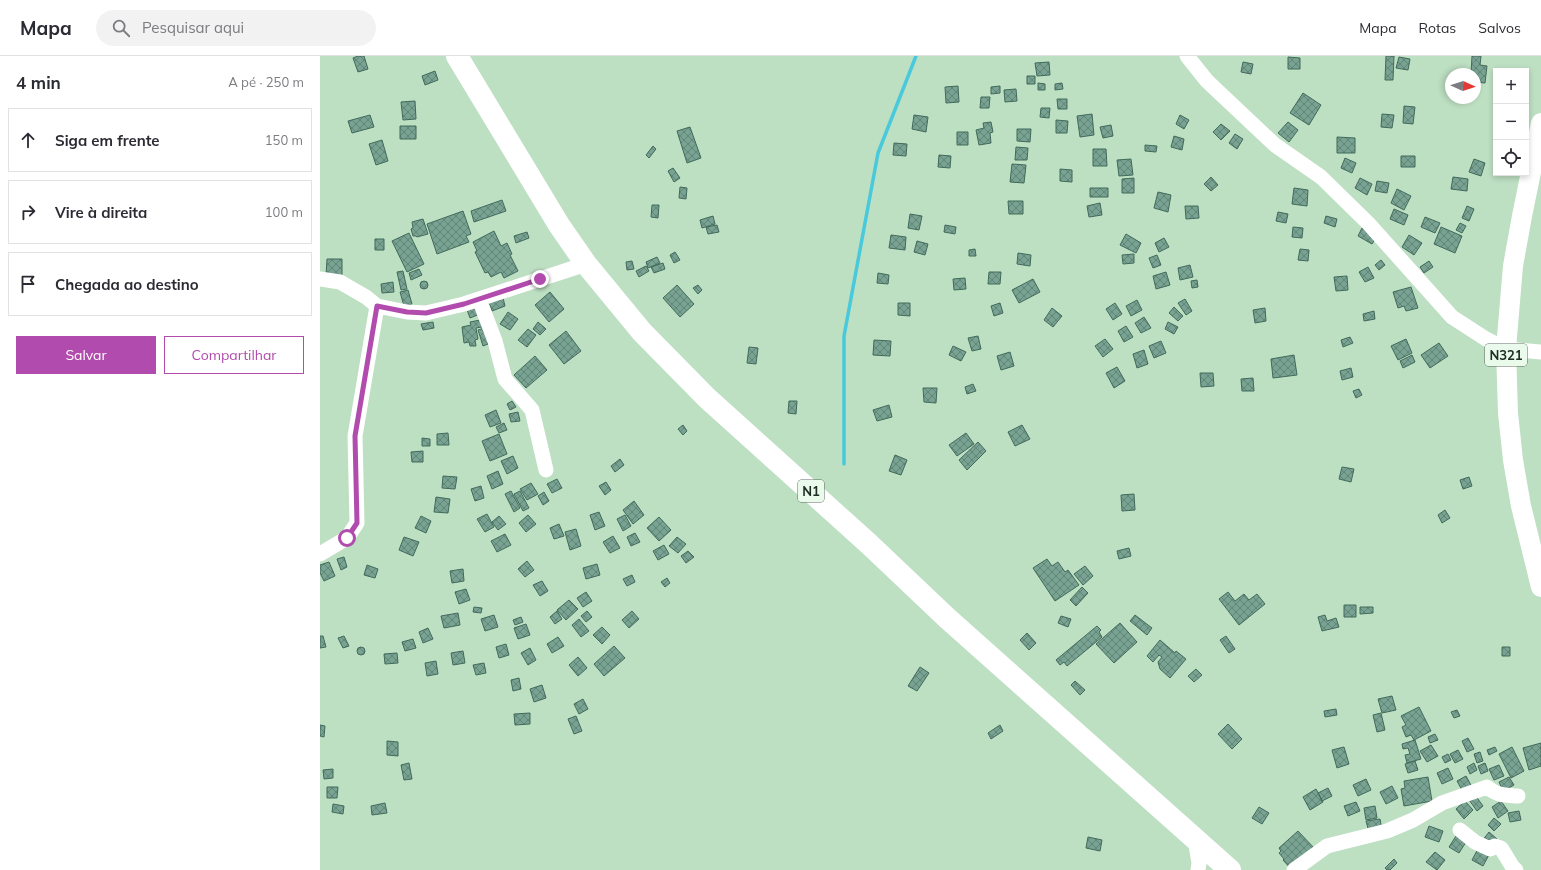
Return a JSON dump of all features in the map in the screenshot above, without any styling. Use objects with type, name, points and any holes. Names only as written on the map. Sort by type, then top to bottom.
[{"type":"highway","name":"N1","points":[[457,56],[559,225],[586,264],[642,332],[707,398],[869,544],[946,618],[1195,839],[1209,863],[1230,870]]},
{"type":"main road","name":"N321","points":[[1541,123],[1513,266],[1506,349],[1508,413],[1513,460],[1521,506],[1541,587]]},
{"type":"street","points":[[1187,56],[1207,81],[1275,145],[1321,177],[1368,223],[1452,317],[1506,349],[1541,352]]},
{"type":"street","points":[[320,279],[340,282],[366,297],[377,306],[407,312],[426,313],[479,300],[586,264]]},
{"type":"street","points":[[479,300],[495,341],[505,379],[532,410],[546,470]]},
{"type":"street","points":[[320,554],[347,538],[357,523],[355,436],[377,306]]},
{"type":"street","points":[[1294,870],[1327,846],[1387,831],[1413,820],[1442,803],[1487,787],[1494,793],[1518,796]]},
{"type":"street","points":[[1460,830],[1475,842],[1490,849],[1495,846],[1501,848],[1516,870]]},
{"type":"street","points":[[1195,839],[1199,863],[1198,870]]},
{"type":"building","points":[[364,56],[368,69],[358,72],[353,58]]},
{"type":"building","points":[[1386,56],[1394,56],[1393,80],[1385,80]]},
{"type":"building","points":[[1472,56],[1481,56],[1480,65],[1487,66],[1485,83],[1481,83],[1481,68],[1471,68]]},
{"type":"building","points":[[1288,57],[1300,58],[1300,69],[1288,69]]},
{"type":"building","points":[[1399,57],[1410,59],[1408,70],[1396,68]]},
{"type":"building","points":[[1049,62],[1050,75],[1037,76],[1035,63]]},
{"type":"building","points":[[1243,62],[1253,64],[1251,74],[1241,72]]},
{"type":"building","points":[[435,71],[438,80],[425,85],[422,76]]},
{"type":"building","points":[[1027,76],[1035,76],[1035,84],[1027,84]]},
{"type":"building","points":[[1038,83],[1045,84],[1045,90],[1038,90]]},
{"type":"building","points":[[1062,83],[1063,89],[1055,90],[1055,84]]},
{"type":"building","points":[[958,86],[959,102],[946,103],[945,87]]},
{"type":"building","points":[[1000,86],[1000,93],[991,94],[991,87]]},
{"type":"building","points":[[1016,89],[1017,101],[1005,102],[1004,90]]},
{"type":"building","points":[[1303,93],[1321,105],[1309,125],[1290,113]]},
{"type":"building","points":[[981,97],[990,97],[989,108],[980,108]]},
{"type":"building","points":[[1057,99],[1067,99],[1067,109],[1058,109]]},
{"type":"building","points":[[415,101],[416,119],[403,120],[401,102]]},
{"type":"building","points":[[1404,106],[1415,107],[1413,124],[1403,123]]},
{"type":"building","points":[[1041,108],[1050,108],[1049,118],[1040,117]]},
{"type":"building","points":[[1092,114],[1094,135],[1080,137],[1077,116]]},
{"type":"building","points":[[1382,114],[1394,115],[1392,128],[1381,127]]},
{"type":"building","points":[[370,115],[374,127],[352,133],[348,121]]},
{"type":"building","points":[[914,115],[928,117],[926,132],[912,129]]},
{"type":"building","points":[[1180,115],[1189,120],[1184,129],[1176,124]]},
{"type":"building","points":[[1056,120],[1068,121],[1067,133],[1056,133]]},
{"type":"building","points":[[991,122],[993,132],[990,133],[991,143],[979,145],[976,130],[984,128],[983,123]]},
{"type":"building","points":[[1288,122],[1298,130],[1289,142],[1278,133]]},
{"type":"building","points":[[1221,124],[1230,131],[1221,140],[1213,132]]},
{"type":"building","points":[[1111,125],[1113,136],[1103,138],[1100,127]]},
{"type":"building","points":[[400,126],[416,126],[416,139],[400,139]]},
{"type":"building","points":[[690,127],[701,158],[687,163],[677,131]]},
{"type":"building","points":[[1017,129],[1031,129],[1030,142],[1017,141]]},
{"type":"building","points":[[957,132],[968,132],[968,145],[957,145]]},
{"type":"building","points":[[1235,134],[1243,139],[1237,149],[1229,143]]},
{"type":"building","points":[[1174,136],[1184,139],[1182,150],[1171,147]]},
{"type":"building","points":[[1337,137],[1355,138],[1355,153],[1337,153]]},
{"type":"building","points":[[382,140],[388,161],[376,165],[369,144]]},
{"type":"building","points":[[894,143],[907,144],[906,156],[893,155]]},
{"type":"building","points":[[1145,145],[1157,146],[1156,152],[1145,151]]},
{"type":"building","points":[[653,146],[656,149],[649,158],[646,155]]},
{"type":"building","points":[[1016,147],[1028,148],[1027,160],[1015,160]]},
{"type":"building","points":[[1093,149],[1106,149],[1107,166],[1093,166]]},
{"type":"building","points":[[939,155],[951,156],[950,168],[938,167]]},
{"type":"building","points":[[1401,156],[1415,156],[1415,167],[1401,167]]},
{"type":"building","points":[[1345,158],[1356,163],[1352,173],[1341,168]]},
{"type":"building","points":[[1131,159],[1133,175],[1119,176],[1117,160]]},
{"type":"building","points":[[1474,159],[1485,163],[1481,176],[1469,172]]},
{"type":"building","points":[[1012,164],[1026,165],[1024,183],[1010,182]]},
{"type":"building","points":[[673,168],[680,178],[674,182],[668,171]]},
{"type":"building","points":[[1060,169],[1072,170],[1072,182],[1060,181]]},
{"type":"building","points":[[1211,177],[1218,185],[1211,191],[1204,184]]},
{"type":"building","points":[[1453,177],[1468,179],[1467,191],[1451,189]]},
{"type":"building","points":[[1134,178],[1134,193],[1122,193],[1122,179]]},
{"type":"building","points":[[1360,178],[1372,184],[1367,195],[1355,188]]},
{"type":"building","points":[[1377,181],[1389,183],[1387,193],[1375,191]]},
{"type":"building","points":[[680,187],[687,188],[686,199],[679,198]]},
{"type":"building","points":[[1090,188],[1108,188],[1108,197],[1090,197]]},
{"type":"building","points":[[1294,188],[1308,190],[1307,206],[1292,204]]},
{"type":"building","points":[[1397,189],[1411,196],[1404,210],[1391,203]]},
{"type":"building","points":[[1158,192],[1171,195],[1168,212],[1154,208]]},
{"type":"building","points":[[502,200],[506,211],[474,222],[471,211]]},
{"type":"building","points":[[1008,201],[1023,201],[1023,214],[1009,214]]},
{"type":"building","points":[[1100,203],[1102,215],[1089,217],[1087,206]]},
{"type":"building","points":[[652,205],[659,205],[658,218],[651,217]]},
{"type":"building","points":[[1185,206],[1198,206],[1199,218],[1186,219]]},
{"type":"building","points":[[1467,206],[1474,209],[1469,221],[1462,218]]},
{"type":"building","points":[[1394,209],[1408,215],[1404,225],[1390,219]]},
{"type":"building","points":[[463,211],[471,234],[466,236],[469,242],[437,254],[427,224]]},
{"type":"building","points":[[1278,212],[1288,214],[1286,223],[1276,221]]},
{"type":"building","points":[[910,214],[922,216],[919,230],[908,228]]},
{"type":"building","points":[[713,216],[715,224],[702,228],[700,220]]},
{"type":"building","points":[[1326,216],[1337,219],[1335,227],[1324,223]]},
{"type":"building","points":[[1425,217],[1440,223],[1435,233],[1421,227]]},
{"type":"building","points":[[423,219],[428,234],[417,237],[413,236],[411,229],[413,228],[412,222]]},
{"type":"building","points":[[1460,223],[1466,226],[1462,233],[1456,230]]},
{"type":"building","points":[[717,225],[719,232],[708,234],[706,227]]},
{"type":"building","points":[[945,225],[956,227],[955,234],[944,232]]},
{"type":"building","points":[[1293,227],[1303,228],[1302,238],[1292,237]]},
{"type":"building","points":[[1441,227],[1462,236],[1455,253],[1434,244]]},
{"type":"building","points":[[1362,228],[1377,236],[1372,244],[1358,236]]},
{"type":"building","points":[[494,231],[501,246],[507,243],[512,254],[510,255],[518,271],[504,278],[501,272],[491,277],[488,272],[485,273],[475,252],[477,251],[473,242]]},
{"type":"building","points":[[527,232],[529,238],[516,243],[514,236]]},
{"type":"building","points":[[409,233],[424,264],[407,272],[392,241]]},
{"type":"building","points":[[1126,234],[1141,243],[1136,253],[1120,245]]},
{"type":"building","points":[[891,235],[906,237],[905,250],[889,248]]},
{"type":"building","points":[[1409,235],[1422,243],[1414,255],[1402,247]]},
{"type":"building","points":[[1164,238],[1169,247],[1159,252],[1155,243]]},
{"type":"building","points":[[375,239],[384,239],[384,250],[375,250]]},
{"type":"building","points":[[917,241],[928,244],[925,255],[914,252]]},
{"type":"building","points":[[975,249],[976,256],[969,256],[969,250]]},
{"type":"building","points":[[1300,249],[1309,250],[1308,261],[1298,260]]},
{"type":"building","points":[[675,252],[680,260],[674,263],[670,255]]},
{"type":"building","points":[[1018,253],[1031,255],[1030,266],[1017,264]]},
{"type":"building","points":[[1134,254],[1134,263],[1123,264],[1122,255]]},
{"type":"building","points":[[1157,255],[1161,265],[1153,268],[1149,258]]},
{"type":"building","points":[[657,257],[660,263],[648,268],[646,262]]},
{"type":"building","points":[[327,259],[342,259],[342,276],[326,276]]},
{"type":"building","points":[[1381,260],[1385,265],[1379,270],[1375,265]]},
{"type":"building","points":[[632,261],[634,269],[627,270],[626,262]]},
{"type":"building","points":[[1429,261],[1433,267],[1424,273],[1420,267]]},
{"type":"building","points":[[663,263],[665,269],[654,273],[651,267]]},
{"type":"building","points":[[1190,265],[1193,277],[1180,280],[1178,268]]},
{"type":"building","points":[[646,266],[649,271],[639,277],[636,271]]},
{"type":"building","points":[[1368,267],[1374,278],[1365,282],[1359,272]]},
{"type":"building","points":[[419,269],[422,275],[411,280],[409,273]]},
{"type":"building","points":[[403,271],[407,289],[401,290],[397,272]]},
{"type":"building","points":[[989,272],[1001,272],[1000,284],[988,284]]},
{"type":"building","points":[[1166,272],[1170,285],[1156,289],[1153,276]]},
{"type":"building","points":[[878,273],[889,275],[888,284],[877,283]]},
{"type":"building","points":[[1347,276],[1348,290],[1336,291],[1334,277]]},
{"type":"building","points":[[965,278],[966,289],[954,290],[953,279]]},
{"type":"building","points":[[1033,279],[1040,292],[1019,303],[1012,290]]},
{"type":"building","points":[[1197,280],[1198,287],[1192,288],[1191,281]]},
{"type":"building","points":[[422,281],[426,281],[428,285],[426,289],[422,289],[420,287],[420,283]]},
{"type":"building","points":[[393,282],[394,292],[382,293],[381,284]]},
{"type":"building","points":[[677,285],[694,304],[680,317],[663,298]]},
{"type":"building","points":[[698,285],[702,290],[698,294],[693,288]]},
{"type":"building","points":[[1411,287],[1418,308],[1406,311],[1404,306],[1398,308],[1393,292]]},
{"type":"building","points":[[408,290],[412,304],[404,306],[400,292]]},
{"type":"building","points":[[550,292],[564,309],[549,322],[535,305]]},
{"type":"building","points":[[503,298],[505,306],[492,311],[489,303]]},
{"type":"building","points":[[1185,299],[1192,311],[1186,315],[1178,303]]},
{"type":"building","points":[[1137,300],[1142,310],[1131,316],[1126,306]]},
{"type":"building","points":[[476,303],[480,314],[470,318],[466,307]]},
{"type":"building","points":[[898,303],[910,303],[910,316],[898,315]]},
{"type":"building","points":[[1000,303],[1003,313],[994,316],[991,306]]},
{"type":"building","points":[[1115,303],[1122,314],[1113,320],[1106,309]]},
{"type":"building","points":[[1174,307],[1183,316],[1178,321],[1169,313]]},
{"type":"building","points":[[1052,308],[1062,316],[1053,327],[1044,320]]},
{"type":"building","points":[[1265,308],[1266,321],[1255,323],[1253,310]]},
{"type":"building","points":[[1374,311],[1375,319],[1364,321],[1363,314]]},
{"type":"building","points":[[508,312],[518,319],[510,330],[500,324]]},
{"type":"building","points":[[1144,317],[1151,328],[1141,333],[1135,323]]},
{"type":"building","points":[[480,320],[482,327],[476,328],[478,339],[475,340],[476,346],[470,346],[469,342],[464,343],[462,327],[471,325],[470,322]]},
{"type":"building","points":[[433,322],[434,328],[423,330],[421,324]]},
{"type":"building","points":[[538,322],[546,329],[540,335],[533,329]]},
{"type":"building","points":[[1168,322],[1178,327],[1174,334],[1165,329]]},
{"type":"building","points":[[1126,326],[1133,337],[1124,342],[1118,331]]},
{"type":"building","points":[[487,327],[493,342],[483,346],[478,330]]},
{"type":"building","points":[[528,329],[536,335],[527,347],[518,340]]},
{"type":"building","points":[[566,331],[581,351],[564,364],[549,345]]},
{"type":"building","points":[[978,336],[981,349],[972,351],[968,338]]},
{"type":"building","points":[[1350,337],[1353,343],[1343,347],[1341,340]]},
{"type":"building","points":[[1105,339],[1113,349],[1103,357],[1095,346]]},
{"type":"building","points":[[1406,339],[1412,353],[1398,360],[1391,346]]},
{"type":"building","points":[[874,340],[891,341],[890,356],[873,355]]},
{"type":"building","points":[[1161,341],[1166,353],[1154,358],[1149,346]]},
{"type":"building","points":[[1439,343],[1448,356],[1430,368],[1421,355]]},
{"type":"building","points":[[953,346],[966,352],[961,361],[949,355]]},
{"type":"building","points":[[749,347],[758,348],[756,364],[747,363]]},
{"type":"building","points":[[1144,350],[1148,364],[1137,368],[1133,354]]},
{"type":"building","points":[[1010,352],[1014,366],[1001,370],[997,356]]},
{"type":"building","points":[[1294,355],[1297,375],[1273,378],[1271,359]]},
{"type":"building","points":[[1412,355],[1415,362],[1403,368],[1400,361]]},
{"type":"building","points":[[535,356],[547,370],[526,388],[514,375]]},
{"type":"building","points":[[1117,367],[1125,381],[1114,388],[1106,373]]},
{"type":"building","points":[[1351,368],[1353,377],[1342,380],[1340,371]]},
{"type":"building","points":[[1200,373],[1213,373],[1214,386],[1201,387]]},
{"type":"building","points":[[1253,378],[1254,391],[1242,391],[1241,379]]},
{"type":"building","points":[[973,384],[976,391],[967,394],[965,387]]},
{"type":"building","points":[[923,388],[937,388],[936,403],[924,402]]},
{"type":"building","points":[[1359,389],[1362,395],[1356,398],[1353,391]]},
{"type":"building","points":[[512,401],[516,407],[510,410],[507,404]]},
{"type":"building","points":[[789,401],[797,401],[796,414],[788,413]]},
{"type":"building","points":[[889,405],[892,417],[877,421],[873,410]]},
{"type":"building","points":[[496,410],[501,423],[490,427],[485,415]]},
{"type":"building","points":[[518,412],[520,421],[511,422],[509,414]]},
{"type":"building","points":[[504,423],[507,430],[499,433],[496,427]]},
{"type":"building","points":[[683,425],[687,431],[683,435],[678,429]]},
{"type":"building","points":[[1022,425],[1030,439],[1015,446],[1008,432]]},
{"type":"building","points":[[448,433],[449,445],[437,445],[437,434]]},
{"type":"building","points":[[966,433],[974,444],[957,456],[949,445]]},
{"type":"building","points":[[499,434],[507,454],[490,461],[482,441]]},
{"type":"building","points":[[422,438],[430,439],[430,446],[422,446]]},
{"type":"building","points":[[978,442],[986,451],[967,470],[959,460]]},
{"type":"building","points":[[423,451],[423,462],[412,462],[411,452]]},
{"type":"building","points":[[895,455],[907,460],[901,475],[889,471]]},
{"type":"building","points":[[513,456],[518,468],[507,474],[501,461]]},
{"type":"building","points":[[620,459],[624,465],[615,472],[611,466]]},
{"type":"building","points":[[1342,467],[1354,469],[1351,482],[1339,479]]},
{"type":"building","points":[[498,471],[503,484],[492,489],[487,476]]},
{"type":"building","points":[[443,476],[457,477],[455,489],[442,488]]},
{"type":"building","points":[[1469,477],[1472,486],[1463,489],[1460,480]]},
{"type":"building","points":[[557,479],[562,488],[552,493],[547,484]]},
{"type":"building","points":[[606,482],[611,490],[605,495],[599,486]]},
{"type":"building","points":[[531,483],[538,494],[527,500],[520,489]]},
{"type":"building","points":[[481,486],[484,498],[475,501],[471,489]]},
{"type":"building","points":[[511,491],[520,508],[514,512],[505,494]]},
{"type":"building","points":[[520,491],[529,508],[523,511],[514,494]]},
{"type":"building","points":[[544,492],[549,501],[543,505],[538,496]]},
{"type":"building","points":[[1134,494],[1135,510],[1122,511],[1121,495]]},
{"type":"building","points":[[436,497],[450,499],[448,513],[434,512]]},
{"type":"building","points":[[634,501],[644,515],[633,524],[623,510]]},
{"type":"building","points":[[1445,510],[1450,518],[1442,523],[1438,515]]},
{"type":"building","points":[[599,512],[605,526],[595,530],[590,515]]},
{"type":"building","points":[[487,514],[494,527],[485,532],[477,519]]},
{"type":"building","points":[[528,515],[536,524],[526,532],[519,523]]},
{"type":"building","points":[[625,515],[631,526],[623,531],[617,519]]},
{"type":"building","points":[[421,516],[431,521],[426,533],[415,528]]},
{"type":"building","points":[[499,516],[506,524],[498,530],[492,522]]},
{"type":"building","points":[[659,517],[671,530],[659,541],[647,528]]},
{"type":"building","points":[[559,524],[564,536],[554,539],[550,528]]},
{"type":"building","points":[[576,529],[581,546],[570,550],[565,532]]},
{"type":"building","points":[[635,533],[640,542],[631,546],[627,537]]},
{"type":"building","points":[[505,534],[511,545],[497,552],[491,541]]},
{"type":"building","points":[[613,536],[620,548],[610,553],[603,542]]},
{"type":"building","points":[[404,537],[419,542],[413,556],[399,550]]},
{"type":"building","points":[[677,537],[686,544],[678,553],[669,546]]},
{"type":"building","points":[[664,545],[669,554],[658,560],[653,551]]},
{"type":"building","points":[[1129,548],[1131,556],[1119,559],[1117,551]]},
{"type":"building","points":[[688,551],[694,557],[686,563],[681,556]]},
{"type":"building","points":[[344,557],[347,567],[341,570],[337,559]]},
{"type":"building","points":[[1047,559],[1052,566],[1058,562],[1065,572],[1068,570],[1079,585],[1055,601],[1033,568]]},
{"type":"building","points":[[527,561],[534,570],[525,577],[518,569]]},
{"type":"building","points":[[329,562],[335,576],[324,581],[320,573],[320,565]]},
{"type":"building","points":[[597,564],[600,575],[586,579],[583,568]]},
{"type":"building","points":[[367,565],[378,569],[375,578],[364,575]]},
{"type":"building","points":[[1085,566],[1093,576],[1083,585],[1074,574]]},
{"type":"building","points":[[463,569],[464,581],[452,583],[450,571]]},
{"type":"building","points":[[632,575],[635,582],[627,586],[623,579]]},
{"type":"building","points":[[667,578],[670,583],[665,587],[661,582]]},
{"type":"building","points":[[542,581],[548,591],[540,596],[533,585]]},
{"type":"building","points":[[1082,587],[1088,593],[1076,606],[1070,600]]},
{"type":"building","points":[[466,589],[470,600],[459,604],[455,592]]},
{"type":"building","points":[[586,592],[592,601],[583,607],[577,598]]},
{"type":"building","points":[[1228,592],[1235,601],[1244,594],[1249,600],[1257,594],[1265,604],[1239,625],[1219,599]]},
{"type":"building","points":[[569,600],[578,609],[566,620],[557,610]]},
{"type":"building","points":[[1344,605],[1356,605],[1356,617],[1344,617]]},
{"type":"building","points":[[474,607],[482,608],[481,613],[473,612]]},
{"type":"building","points":[[1360,607],[1373,607],[1373,613],[1360,614]]},
{"type":"building","points":[[557,611],[562,619],[555,624],[550,617]]},
{"type":"building","points":[[587,611],[592,617],[586,622],[581,616]]},
{"type":"building","points":[[632,611],[639,619],[629,628],[622,620]]},
{"type":"building","points":[[458,613],[460,625],[444,628],[441,616]]},
{"type":"building","points":[[494,615],[498,627],[485,631],[481,619]]},
{"type":"building","points":[[1135,615],[1152,628],[1147,635],[1130,621]]},
{"type":"building","points":[[1325,615],[1327,621],[1336,618],[1339,627],[1322,631],[1318,617]]},
{"type":"building","points":[[1061,616],[1071,619],[1068,627],[1058,623]]},
{"type":"building","points":[[521,617],[523,622],[515,625],[513,620]]},
{"type":"building","points":[[579,619],[589,631],[581,637],[572,625]]},
{"type":"building","points":[[1120,623],[1137,642],[1114,663],[1096,644]]},
{"type":"building","points":[[526,624],[530,635],[518,639],[514,628]]},
{"type":"building","points":[[1097,626],[1101,630],[1099,632],[1102,637],[1067,666],[1064,662],[1060,665],[1056,660]]},
{"type":"building","points":[[602,627],[610,635],[602,644],[593,635]]},
{"type":"building","points":[[428,628],[433,639],[423,643],[419,632]]},
{"type":"building","points":[[1027,633],[1036,643],[1029,650],[1020,640]]},
{"type":"building","points":[[320,636],[323,636],[326,647],[320,648]]},
{"type":"building","points":[[344,636],[349,646],[343,648],[338,638]]},
{"type":"building","points":[[1226,636],[1235,649],[1229,653],[1220,640]]},
{"type":"building","points":[[558,637],[564,646],[552,653],[547,644]]},
{"type":"building","points":[[413,639],[416,648],[405,651],[402,642]]},
{"type":"building","points":[[1160,640],[1175,653],[1176,651],[1186,659],[1170,678],[1160,669],[1158,662],[1162,657],[1159,655],[1153,662],[1147,656]]},
{"type":"building","points":[[506,644],[509,655],[499,658],[496,647]]},
{"type":"building","points":[[614,646],[625,658],[604,676],[594,664]]},
{"type":"building","points":[[359,647],[363,647],[365,651],[363,655],[359,655],[357,653],[357,649]]},
{"type":"building","points":[[1502,647],[1510,647],[1510,656],[1502,656]]},
{"type":"building","points":[[530,648],[536,660],[528,665],[521,653]]},
{"type":"building","points":[[463,651],[465,663],[453,665],[451,653]]},
{"type":"building","points":[[397,653],[398,663],[385,664],[384,654]]},
{"type":"building","points":[[578,657],[587,668],[578,676],[569,665]]},
{"type":"building","points":[[436,661],[438,674],[427,676],[425,663]]},
{"type":"building","points":[[484,663],[486,673],[476,675],[473,665]]},
{"type":"building","points":[[920,667],[929,673],[917,691],[908,686]]},
{"type":"building","points":[[1196,669],[1202,675],[1194,682],[1188,676]]},
{"type":"building","points":[[519,678],[521,689],[513,691],[511,680]]},
{"type":"building","points":[[1075,681],[1085,690],[1080,695],[1071,685]]},
{"type":"building","points":[[542,685],[546,698],[534,702],[530,689]]},
{"type":"building","points":[[1392,696],[1396,710],[1382,713],[1378,699]]},
{"type":"building","points":[[583,699],[588,709],[579,714],[574,704]]},
{"type":"building","points":[[1419,707],[1431,731],[1414,740],[1411,735],[1406,737],[1402,727],[1406,725],[1401,716]]},
{"type":"building","points":[[1336,709],[1337,715],[1325,717],[1324,711]]},
{"type":"building","points":[[1457,710],[1460,716],[1454,718],[1451,712]]},
{"type":"building","points":[[530,713],[530,724],[515,725],[514,714]]},
{"type":"building","points":[[1381,713],[1385,730],[1377,732],[1373,715]]},
{"type":"building","points":[[576,716],[582,731],[574,734],[568,719]]},
{"type":"building","points":[[1228,724],[1242,739],[1232,749],[1218,734]]},
{"type":"building","points":[[320,725],[325,726],[324,737],[320,736]]},
{"type":"building","points":[[1000,725],[1003,731],[991,739],[988,733]]},
{"type":"building","points":[[1435,734],[1438,740],[1430,743],[1428,737]]},
{"type":"building","points":[[1468,738],[1474,749],[1467,752],[1462,741]]},
{"type":"building","points":[[1415,740],[1421,759],[1407,763],[1405,755],[1410,754],[1408,748],[1403,749],[1402,744]]},
{"type":"building","points":[[387,741],[398,742],[398,756],[387,755]]},
{"type":"building","points":[[1541,743],[1541,766],[1529,770],[1523,748]]},
{"type":"building","points":[[1431,745],[1438,756],[1427,762],[1420,751]]},
{"type":"building","points":[[1344,747],[1349,764],[1337,768],[1332,750]]},
{"type":"building","points":[[1495,747],[1497,751],[1489,755],[1487,750]]},
{"type":"building","points":[[1512,747],[1524,771],[1511,778],[1499,754]]},
{"type":"building","points":[[1458,750],[1463,759],[1455,763],[1450,754]]},
{"type":"building","points":[[1480,752],[1483,761],[1477,763],[1474,754]]},
{"type":"building","points":[[1448,754],[1451,760],[1445,763],[1442,757]]},
{"type":"building","points":[[1415,761],[1418,770],[1408,773],[1405,764]]},
{"type":"building","points":[[409,763],[412,779],[404,780],[401,765]]},
{"type":"building","points":[[1474,763],[1477,770],[1470,774],[1467,767]]},
{"type":"building","points":[[1485,763],[1488,771],[1481,774],[1478,766]]},
{"type":"building","points":[[1499,765],[1504,776],[1494,780],[1489,769]]},
{"type":"building","points":[[1448,768],[1453,779],[1442,784],[1437,773]]},
{"type":"building","points":[[333,769],[333,778],[324,779],[323,770]]},
{"type":"building","points":[[1466,776],[1472,787],[1463,792],[1457,781]]},
{"type":"building","points":[[1428,777],[1432,801],[1404,806],[1401,789],[1405,788],[1404,781]]},
{"type":"building","points":[[1509,777],[1514,785],[1503,791],[1499,782]]},
{"type":"building","points":[[1366,779],[1371,790],[1358,796],[1353,785]]},
{"type":"building","points":[[1392,786],[1398,798],[1386,804],[1380,792]]},
{"type":"building","points":[[327,787],[338,787],[337,798],[327,798]]},
{"type":"building","points":[[1328,788],[1332,796],[1322,801],[1318,793]]},
{"type":"building","points":[[1316,789],[1323,802],[1310,810],[1303,797]]},
{"type":"building","points":[[1475,795],[1483,806],[1477,811],[1469,800]]},
{"type":"building","points":[[1465,801],[1473,810],[1464,819],[1456,809]]},
{"type":"building","points":[[1501,801],[1508,811],[1498,818],[1492,807]]},
{"type":"building","points":[[1356,802],[1360,811],[1348,816],[1344,806]]},
{"type":"building","points":[[385,803],[387,813],[372,815],[371,806]]},
{"type":"building","points":[[333,804],[344,806],[343,814],[332,812]]},
{"type":"building","points":[[1375,806],[1377,818],[1366,820],[1364,808]]},
{"type":"building","points":[[1259,807],[1269,813],[1262,824],[1252,818]]},
{"type":"building","points":[[1519,811],[1521,820],[1510,822],[1508,813]]},
{"type":"building","points":[[1494,818],[1501,824],[1494,831],[1488,825]]},
{"type":"building","points":[[1380,819],[1382,830],[1369,832],[1366,821]]},
{"type":"building","points":[[1429,826],[1443,831],[1439,842],[1425,837]]},
{"type":"building","points":[[1298,831],[1315,849],[1291,869],[1279,853],[1281,851],[1279,848]]},
{"type":"building","points":[[1489,832],[1497,839],[1490,848],[1482,841]]},
{"type":"building","points":[[1456,836],[1466,842],[1459,853],[1449,847]]},
{"type":"building","points":[[1088,837],[1102,840],[1100,851],[1086,848]]},
{"type":"building","points":[[1479,847],[1490,853],[1483,866],[1472,860]]},
{"type":"building","points":[[1435,852],[1445,860],[1437,870],[1426,862]]},
{"type":"building","points":[[1394,859],[1397,863],[1390,870],[1387,870],[1385,868]]},
{"type":"waterway","points":[[844,464],[844,336],[878,153],[916,56]]},
{"type":"route","points":[[347,538],[357,523],[355,436],[377,306],[407,312],[426,313],[464,304],[540,279]]}]
